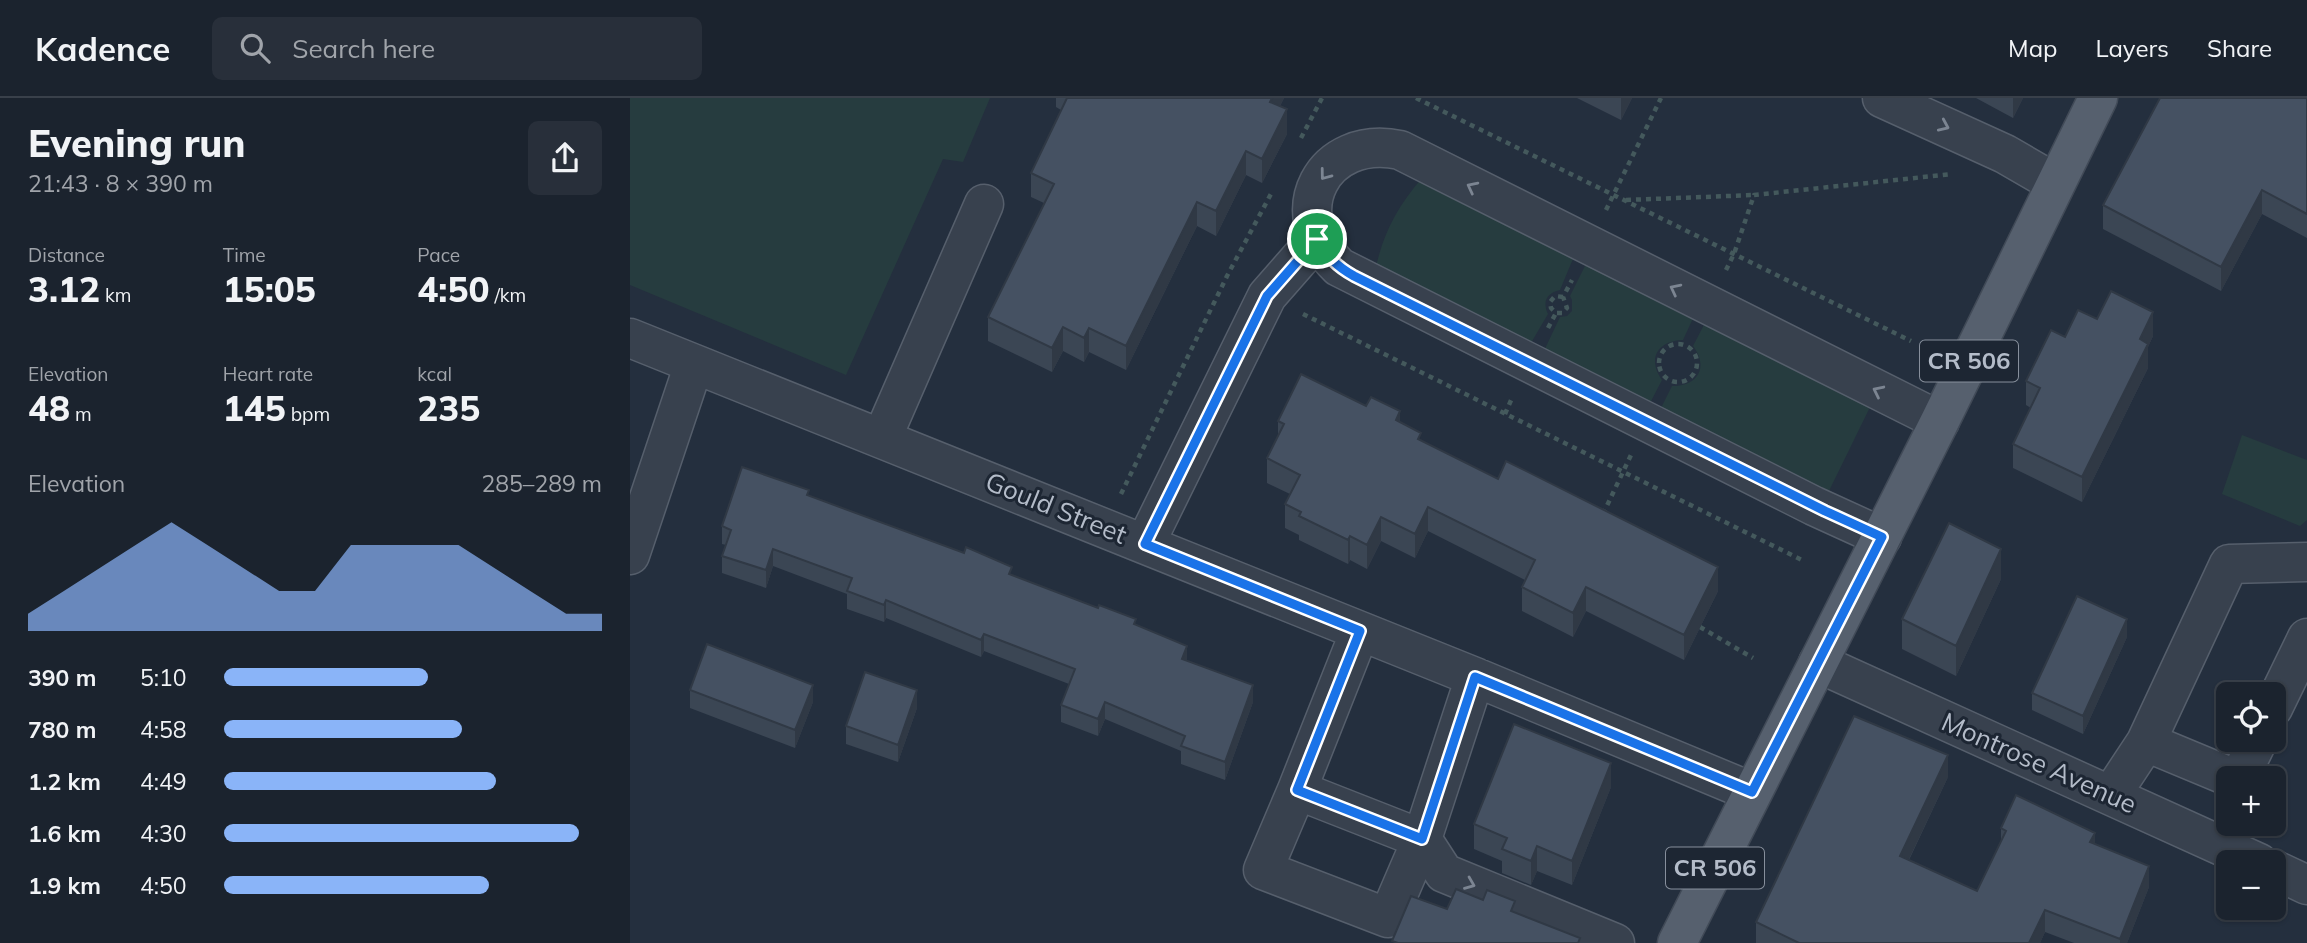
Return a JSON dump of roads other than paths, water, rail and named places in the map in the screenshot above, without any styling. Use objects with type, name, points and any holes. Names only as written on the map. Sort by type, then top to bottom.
[{"type":"main road","name":"CR 506","points":[[1677,943],[1940,421],[2098,98]]},
{"type":"street","points":[[1882,98],[2005,153],[2055,183]]},
{"type":"street","points":[[1882,537],[1778,488],[1339,267],[1326,255],[1312,222],[1312,204],[1317,187],[1325,173],[1337,161],[1351,153],[1383,147],[1400,150],[1940,421]]},
{"type":"street","points":[[882,438],[984,204]]},
{"type":"street","points":[[1145,544],[1267,296],[1317,239]]},
{"type":"street","name":"Gould Street","points":[[630,338],[1475,677],[1752,792]]},
{"type":"street","points":[[630,555],[694,364]]},
{"type":"street","points":[[2111,795],[2146,741],[2229,564],[2307,562]]},
{"type":"street","points":[[1360,631],[1263,870],[1275,875],[1388,918],[1422,839],[1475,677]]},
{"type":"street","points":[[2286,682],[2307,638]]},
{"type":"street","name":"Montrose Avenue","points":[[1818,663],[2231,850]]},
{"type":"street","points":[[2146,741],[2216,770]]},
{"type":"street","points":[[1297,790],[1422,839],[1444,873],[1615,943]]},
{"type":"street","points":[[2286,875],[2307,885]]}]
